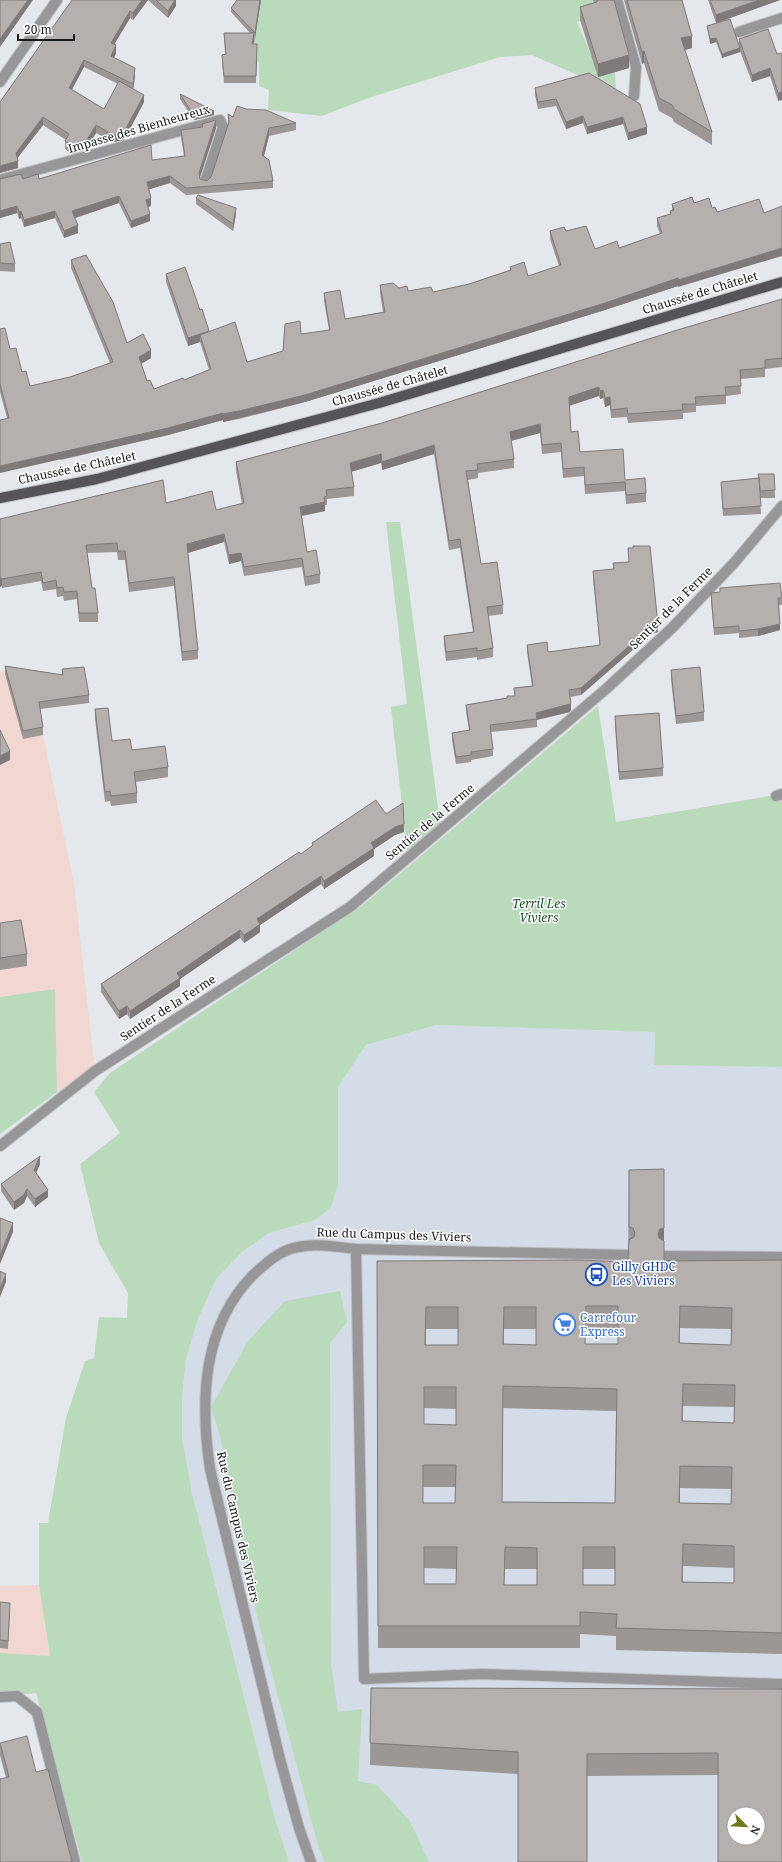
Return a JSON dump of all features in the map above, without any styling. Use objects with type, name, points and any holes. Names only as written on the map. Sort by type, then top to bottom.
[{"type":"main road","name":"Chaussée de Châtelet","points":[[0,498],[97,479],[379,403],[782,282]]},
{"type":"street","points":[[0,82],[57,0]]},
{"type":"street","points":[[617,0],[636,67],[634,96]]},
{"type":"street","points":[[740,32],[782,18]]},
{"type":"street","name":"Impasse des Bienheureux","points":[[0,180],[220,120],[223,127],[205,182]]},
{"type":"street","name":"Sentier de la Ferme","points":[[0,1146],[94,1071],[350,907],[606,689],[666,633],[734,563],[782,506]]},
{"type":"street","name":"Rue du Campus des Viviers","points":[[310,1862],[280,1759],[210,1469],[206,1440],[207,1377],[213,1343],[224,1314],[242,1287],[266,1263],[282,1253],[298,1247],[321,1244],[356,1249],[629,1255]]},
{"type":"street","points":[[356,1249],[364,1679],[482,1674],[782,1684]]},
{"type":"street","points":[[664,1256],[782,1257]]},
{"type":"street","points":[[0,1697],[17,1696],[37,1712],[75,1862]]},
{"type":"shaded area","points":[[0,671],[30,674],[74,884],[95,1071],[57,1092],[55,989],[0,997]]},
{"type":"shaded area","points":[[436,1025],[655,1032],[654,1065],[782,1067],[782,1862],[289,1862],[275,1819],[192,1493],[182,1437],[182,1399],[186,1359],[198,1319],[216,1279],[242,1252],[269,1233],[315,1220],[338,1184],[338,1087],[366,1045]]},
{"type":"shaded area","points":[[39,1585],[50,1656],[0,1653],[0,1586]]},
{"type":"green space","points":[[252,0],[593,0],[597,14],[577,22],[598,71],[608,74],[615,72],[616,92],[532,55],[500,57],[371,97],[322,116],[268,110],[269,90],[259,86],[259,62],[252,62],[247,40],[250,28]]},
{"type":"green space","points":[[386,522],[400,522],[440,823],[407,851],[391,707],[407,704]]},
{"type":"green space","name":"Terril Les Viviers","points":[[598,706],[616,822],[782,794],[782,1067],[654,1065],[655,1032],[436,1025],[366,1045],[338,1087],[338,1184],[331,1207],[315,1220],[269,1233],[242,1252],[216,1279],[198,1319],[186,1359],[182,1399],[182,1437],[192,1493],[275,1819],[289,1862],[82,1862],[36,1693],[0,1697],[0,1653],[50,1656],[39,1585],[39,1523],[48,1523],[66,1418],[85,1361],[94,1358],[99,1317],[127,1318],[128,1293],[99,1243],[80,1164],[120,1133],[94,1092],[110,1073],[364,904]]},
{"type":"green space","points":[[55,989],[57,1092],[0,1134],[0,997]]},
{"type":"green space","points":[[340,1291],[347,1322],[330,1343],[331,1664],[338,1712],[362,1709],[358,1781],[377,1785],[410,1821],[429,1862],[325,1862],[318,1845],[258,1621],[220,1436],[211,1407],[248,1341],[285,1301]]},
{"type":"building","points":[[0,0],[28,0],[0,39]]},
{"type":"building","points":[[72,0],[142,0],[133,13],[130,11],[111,43],[116,45],[111,56],[135,68],[133,84],[84,60],[69,88],[104,109],[119,81],[144,95],[124,132],[113,135],[96,125],[85,143],[72,146],[65,141],[69,134],[43,117],[16,153],[18,161],[0,166],[0,102]]},
{"type":"building","points":[[156,0],[175,0],[168,11]]},
{"type":"building","points":[[237,0],[260,0],[255,33],[231,8]]},
{"type":"building","points":[[597,0],[614,0],[629,55],[598,64],[580,7],[597,2]]},
{"type":"building","points":[[627,0],[682,0],[692,36],[681,38],[712,132],[659,98],[644,51],[642,52]]},
{"type":"building","points":[[710,0],[759,0],[716,15]]},
{"type":"building","points":[[730,19],[740,48],[722,54],[716,38],[710,39],[707,26]]},
{"type":"building","points":[[768,29],[777,54],[782,53],[782,92],[778,93],[770,68],[752,75],[739,39]]},
{"type":"building","points":[[224,33],[254,33],[252,44],[257,44],[256,76],[224,76],[222,55],[226,54]]},
{"type":"building","points":[[589,73],[640,104],[647,127],[628,133],[623,117],[587,127],[583,116],[566,122],[556,99],[538,102],[535,88]]},
{"type":"building","points":[[180,94],[214,111],[194,116]]},
{"type":"building","points":[[237,106],[246,109],[266,110],[296,123],[269,128],[262,155],[269,160],[273,181],[186,188],[170,176],[147,182],[151,198],[146,200],[150,214],[131,221],[119,196],[72,211],[78,225],[64,231],[55,211],[24,220],[21,211],[19,212],[17,206],[0,211],[0,179],[21,174],[23,179],[38,174],[39,179],[151,145],[152,160],[185,156],[181,130],[203,127],[202,124],[216,120],[199,173],[200,179],[207,181],[211,177],[229,122],[228,114],[233,117]]},
{"type":"building","points":[[198,195],[236,208],[233,224],[196,198]]},
{"type":"building","points":[[692,197],[694,203],[709,198],[712,208],[715,207],[717,212],[759,199],[764,213],[782,206],[782,248],[678,280],[678,278],[605,303],[305,395],[0,466],[0,420],[9,418],[0,384],[0,329],[5,328],[10,349],[16,348],[22,372],[26,371],[30,386],[70,377],[113,362],[71,260],[86,255],[113,302],[127,343],[143,334],[151,350],[139,357],[147,381],[150,380],[154,389],[183,378],[184,380],[211,369],[200,335],[235,322],[247,362],[283,351],[285,324],[300,321],[301,334],[330,330],[324,293],[340,290],[345,319],[385,312],[380,285],[393,283],[399,288],[407,286],[408,291],[431,287],[433,292],[469,284],[511,270],[510,267],[524,262],[528,276],[561,265],[550,231],[564,227],[566,231],[586,226],[595,249],[617,241],[619,248],[662,233],[657,218],[671,214],[670,211],[674,210],[672,204]]},
{"type":"building","points":[[10,242],[15,264],[0,263],[0,244]]},
{"type":"building","points":[[185,267],[209,331],[188,338],[166,274]]},
{"type":"building","points":[[782,299],[782,358],[765,360],[765,368],[740,370],[741,386],[725,387],[726,395],[695,397],[696,404],[682,404],[683,410],[628,414],[627,408],[611,410],[610,397],[605,398],[603,390],[600,391],[599,387],[569,397],[571,432],[578,431],[580,452],[623,449],[625,480],[645,478],[646,493],[626,495],[625,482],[585,485],[584,467],[563,469],[561,443],[542,445],[540,424],[510,432],[514,459],[477,464],[478,470],[466,471],[481,564],[497,562],[503,605],[487,607],[493,648],[477,651],[477,648],[446,652],[444,636],[474,632],[460,539],[449,541],[434,445],[382,462],[381,454],[350,463],[354,487],[326,490],[327,496],[324,497],[325,502],[300,507],[307,552],[316,550],[320,574],[305,577],[302,558],[244,567],[241,553],[229,555],[224,534],[187,544],[198,650],[182,652],[174,577],[129,583],[125,551],[118,551],[117,543],[86,545],[92,588],[95,588],[98,613],[79,613],[77,591],[64,592],[63,587],[57,588],[56,580],[43,583],[41,572],[2,579],[0,578],[0,519],[163,480],[166,503],[212,491],[216,510],[244,503],[236,462],[382,423],[674,331]]},
{"type":"building","points":[[758,474],[774,474],[775,490],[760,491]]},
{"type":"building","points":[[759,478],[761,506],[723,509],[721,482]]},
{"type":"building","points":[[633,546],[650,546],[658,625],[648,628],[648,633],[644,633],[581,688],[569,690],[570,704],[536,713],[537,719],[490,725],[493,749],[471,752],[471,755],[456,757],[452,733],[470,730],[466,705],[507,698],[507,696],[515,696],[514,688],[533,686],[527,645],[547,642],[548,652],[600,645],[593,571],[614,569],[613,563],[629,562],[628,548],[633,548]]},
{"type":"building","points":[[780,583],[782,598],[778,598],[780,624],[758,629],[739,631],[739,626],[714,628],[711,593],[720,592],[720,588]]},
{"type":"building","points":[[5,666],[63,675],[62,669],[84,667],[89,695],[39,702],[43,727],[23,731]]},
{"type":"building","points":[[700,667],[704,712],[676,716],[671,670]]},
{"type":"building","points":[[108,708],[112,741],[130,739],[132,750],[165,746],[168,767],[134,772],[137,793],[111,796],[110,791],[105,792],[95,709]]},
{"type":"building","points":[[659,713],[663,768],[619,772],[615,716]]},
{"type":"building","points":[[0,730],[10,751],[0,756]]},
{"type":"building","points":[[376,800],[386,814],[403,803],[404,824],[395,827],[371,843],[374,848],[324,881],[321,876],[257,919],[260,924],[252,930],[244,935],[240,930],[177,973],[180,978],[130,1011],[127,1006],[119,1011],[101,984],[299,852],[301,854],[313,845],[312,843]]},
{"type":"building","points":[[21,920],[27,954],[0,958],[0,923]]},
{"type":"building","points":[[40,1156],[34,1170],[48,1190],[35,1199],[27,1189],[24,1195],[14,1202],[1,1184]]},
{"type":"building","points":[[664,1169],[664,1228],[660,1229],[658,1234],[659,1238],[664,1241],[664,1261],[782,1260],[782,1633],[616,1628],[617,1614],[580,1612],[580,1626],[378,1626],[377,1261],[579,1260],[628,1262],[629,1240],[634,1237],[635,1233],[633,1228],[629,1227],[629,1170]],"holes":[[[586,1306],[618,1306],[618,1344],[585,1344]],[[680,1306],[732,1308],[731,1345],[679,1343]],[[426,1307],[458,1307],[458,1345],[425,1345]],[[504,1307],[536,1307],[536,1345],[503,1344]],[[683,1384],[735,1385],[734,1423],[682,1421]],[[503,1386],[617,1389],[615,1503],[502,1502]],[[424,1387],[456,1387],[456,1425],[424,1424]],[[423,1465],[456,1465],[455,1503],[423,1503]],[[680,1466],[732,1467],[731,1504],[679,1503]],[[683,1544],[734,1546],[734,1583],[682,1582]],[[424,1547],[457,1547],[456,1584],[424,1584]],[[505,1547],[537,1548],[537,1585],[504,1585]],[[583,1547],[615,1547],[615,1585],[583,1585]]]},
{"type":"building","points":[[0,1218],[13,1223],[0,1256]]},
{"type":"building","points":[[0,1271],[6,1274],[0,1289]]},
{"type":"building","points":[[0,1602],[10,1603],[8,1641],[0,1640]]},
{"type":"building","points":[[371,1688],[782,1689],[782,1862],[718,1862],[718,1753],[587,1754],[587,1862],[518,1862],[518,1752],[370,1743]]},
{"type":"building","points":[[27,1736],[36,1772],[48,1769],[72,1862],[0,1862],[0,1779],[9,1777],[0,1743]]},
{"type":"place","name":"Gilly GHDC Les Viviers","points":[[596,1274]]},
{"type":"place","name":"Carrefour Express","points":[[564,1325]]}]
